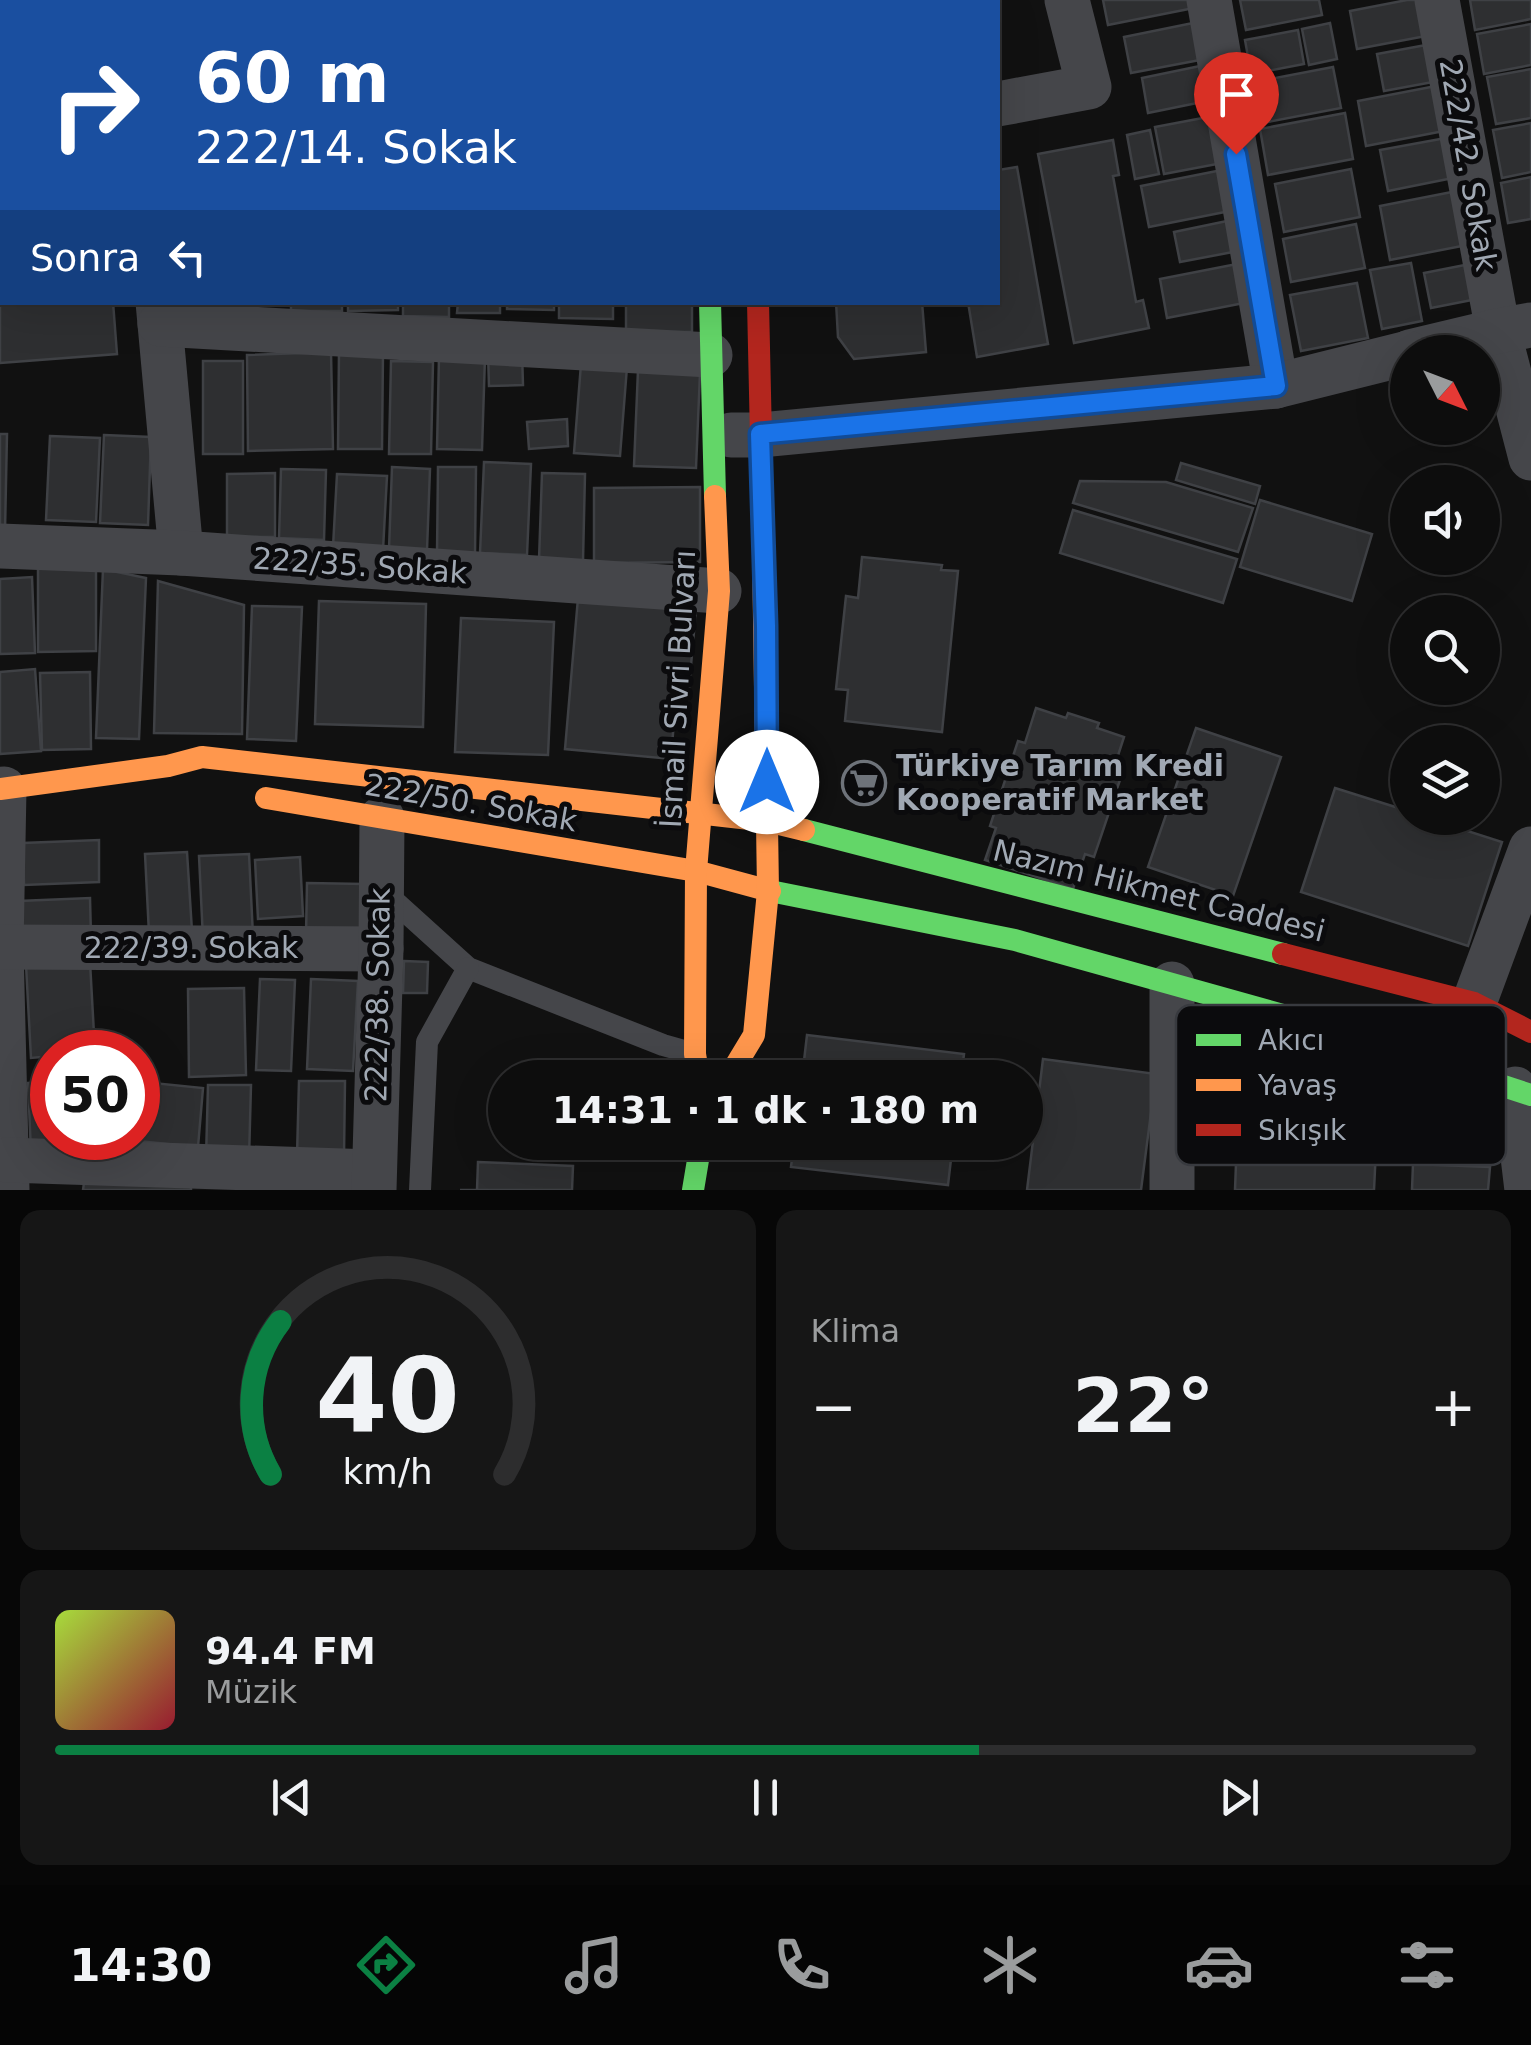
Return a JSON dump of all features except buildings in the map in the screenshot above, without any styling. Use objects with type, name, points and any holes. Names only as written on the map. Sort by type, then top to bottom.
[{"type":"main road","name":"İsmail Sivri Bulvarı","points":[[695,1060],[696,871],[719,590],[710,305]]},
{"type":"main road","points":[[739,1060],[754,1035],[768,891],[758,305]]},
{"type":"main road","name":"222/50. Sokak","points":[[2,789],[168,766],[202,756],[767,821]]},
{"type":"main road","points":[[168,766],[198,786]]},
{"type":"main road","name":"222/50. Sokak","points":[[235,792],[696,871],[768,891]]},
{"type":"main road","name":"Nazım Hikmet Caddesi","points":[[767,821],[1474,1004]]},
{"type":"main road","points":[[768,891],[1016,940],[1247,1005]]},
{"type":"main road","name":"Nazım Hikmet Caddesi","points":[[1506,1020],[1531,1032]]},
{"type":"main road","points":[[693,1190],[699,1160]]},
{"type":"street","points":[[1000,104],[1089,87],[1067,0]]},
{"type":"street","points":[[1208,0],[1276,386]]},
{"type":"street","name":"222/42. Sokak","points":[[1437,0],[1515,328],[1531,458]]},
{"type":"street","points":[[181,553],[159,313],[710,355]]},
{"type":"street","points":[[1485,335],[1515,328]]},
{"type":"street","points":[[712,436],[1276,386],[1390,358]]},
{"type":"street","name":"222/35. Sokak","points":[[0,546],[181,553],[719,590]]},
{"type":"street","points":[[2,789],[1,947],[7,1175]]},
{"type":"street","name":"222/38. Sokak","points":[[7,1175],[374,1181],[382,818]]},
{"type":"street","points":[[1474,1004],[1531,849]]},
{"type":"street","name":"222/39. Sokak","points":[[1,947],[381,949]]},
{"type":"street","points":[[1172,984],[1172,1190]]},
{"type":"street","points":[[1523,1092],[1527,1190]]},
{"type":"lane","points":[[382,889],[468,968],[694,1054]]},
{"type":"lane","points":[[420,1190],[427,1042],[468,968]]},
{"type":"traffic: fast","points":[[710,305],[715,496]]},
{"type":"traffic: fast","points":[[804,830],[1283,954]]},
{"type":"traffic: fast","points":[[770,891],[1015,940],[1247,1005]]},
{"type":"traffic: fast","points":[[1506,1087],[1531,1095]]},
{"type":"traffic: fast","points":[[693,1190],[698,1160]]},
{"type":"traffic: slow","points":[[739,1060],[754,1035],[768,891],[762,484]]},
{"type":"traffic: slow","points":[[696,1060],[696,871],[719,591],[715,496]]},
{"type":"traffic: slow","points":[[0,789],[168,766],[202,757],[767,821],[804,830]]},
{"type":"traffic: slow","points":[[266,798],[696,871],[770,891]]},
{"type":"traffic: jam","points":[[758,305],[762,484]]},
{"type":"traffic: jam","points":[[1283,954],[1478,1005]]},
{"type":"traffic: jam","points":[[1506,1019],[1531,1032]]},
{"type":"place","name":"Türkiye Tarım Kredi Kooperatif Market","points":[[864,783]]},
{"type":"route","points":[[767,782],[760,434],[1276,386],[1236,154]]}]
